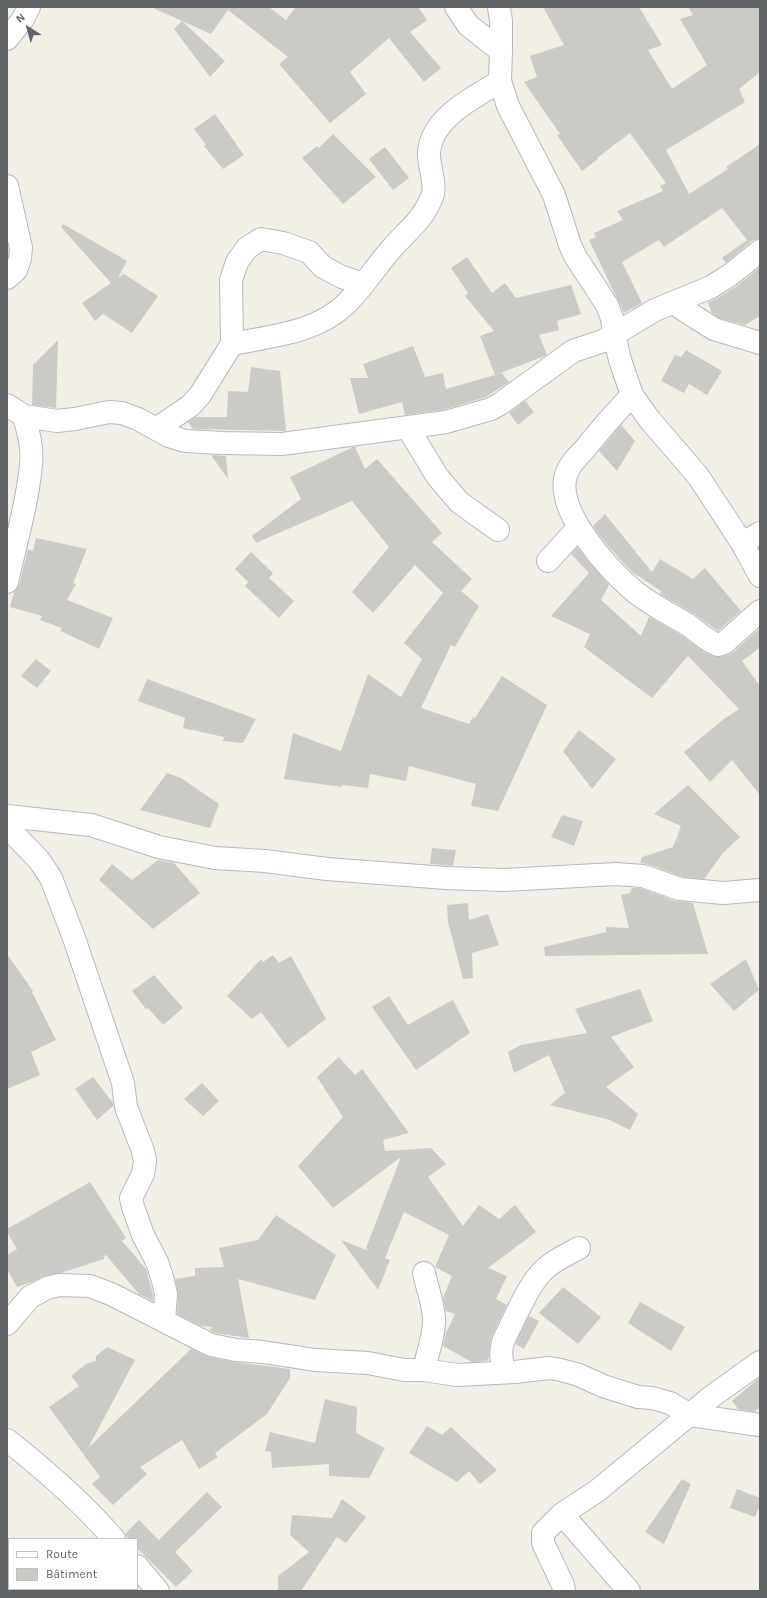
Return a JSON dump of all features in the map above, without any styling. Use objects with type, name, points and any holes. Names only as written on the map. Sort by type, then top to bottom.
[{"type":"street","points":[[7,39],[23,19],[29,7]]},
{"type":"street","points":[[456,7],[468,26],[501,51]]},
{"type":"street","points":[[499,7],[501,21],[500,81],[508,106],[554,195],[570,246],[588,277],[607,305],[612,318],[620,360],[632,395],[648,419],[751,538],[760,576]]},
{"type":"street","points":[[232,344],[300,331],[324,320],[347,304],[394,247],[421,218],[428,205],[433,192],[429,152],[431,142],[439,126],[452,112],[500,81]]},
{"type":"street","points":[[7,186],[21,248],[20,259],[16,270],[7,278]]},
{"type":"street","points":[[156,429],[176,416],[195,400],[232,344],[232,280],[237,262],[247,248],[261,239],[283,243],[309,252],[324,268],[342,277],[363,284]]},
{"type":"street","points":[[16,410],[57,421],[109,412],[122,414],[138,419],[169,436],[184,441],[222,443],[282,444],[446,422],[491,408],[510,398],[573,351],[603,341],[655,310],[711,287],[730,275],[760,251]]},
{"type":"street","points":[[673,303],[714,330],[760,343]]},
{"type":"street","points":[[632,395],[577,458],[566,474],[564,488],[578,528],[607,563],[634,590],[658,608],[688,626],[712,643],[718,645],[724,643],[760,611]]},
{"type":"street","points":[[7,582],[32,464],[30,443],[16,410]]},
{"type":"street","points":[[408,428],[437,476],[459,502],[498,530]]},
{"type":"street","points":[[548,561],[578,528]]},
{"type":"street","points":[[7,816],[91,825],[160,847],[215,858],[266,861],[327,869],[446,878],[504,880],[578,876],[643,876],[680,889],[723,893],[760,890]]},
{"type":"street","points":[[7,827],[39,860],[51,878],[74,938],[123,1083],[128,1112],[144,1150],[145,1161],[143,1174],[131,1198],[143,1235],[157,1262],[162,1277],[166,1294],[164,1321]]},
{"type":"street","points":[[505,1372],[501,1355],[503,1341],[529,1291],[537,1278],[547,1268],[558,1259],[579,1248]]},
{"type":"street","points":[[424,1273],[434,1318],[432,1340],[424,1370]]},
{"type":"street","points":[[7,1324],[30,1297],[47,1288],[59,1285],[90,1286],[111,1294],[211,1345],[223,1348],[263,1352],[315,1360],[368,1364],[404,1370],[424,1370],[457,1375],[549,1368],[579,1375],[603,1386],[638,1397],[652,1398],[670,1404],[690,1415],[760,1425]]},
{"type":"street","points":[[564,1591],[563,1585],[543,1543],[543,1533],[562,1514],[597,1491],[690,1415],[760,1362]]},
{"type":"street","points":[[7,1440],[63,1488],[113,1538]]},
{"type":"street","points":[[562,1514],[629,1591]]},
{"type":"street","points":[[138,1567],[158,1591]]},
{"type":"building","points":[[151,7],[269,7],[286,20],[296,7],[418,7],[427,20],[410,32],[441,68],[424,82],[389,38],[350,72],[366,94],[330,123],[279,64],[288,57],[228,10],[211,34]]},
{"type":"building","points":[[543,7],[639,7],[662,45],[648,50],[672,89],[707,65],[680,19],[693,15],[688,7],[760,7],[760,72],[739,89],[745,102],[666,150],[689,194],[728,169],[726,167],[760,144],[760,239],[752,241],[726,263],[722,258],[747,240],[722,208],[664,247],[659,240],[622,262],[642,303],[624,313],[589,240],[596,237],[594,233],[623,220],[617,211],[663,191],[660,186],[666,183],[630,133],[582,171],[557,135],[560,134],[524,82],[537,77],[530,56],[564,45]]},
{"type":"building","points":[[182,21],[225,61],[210,77],[174,29]]},
{"type":"building","points":[[215,114],[244,155],[223,169],[204,146],[206,145],[194,129]]},
{"type":"building","points":[[333,134],[376,177],[343,204],[302,158],[317,146],[319,148]]},
{"type":"building","points":[[385,147],[409,178],[393,190],[369,159]]},
{"type":"building","points":[[63,224],[127,261],[118,278],[124,274],[158,296],[132,333],[103,314],[95,321],[82,303],[111,283],[61,227]]},
{"type":"building","points":[[467,257],[492,293],[505,283],[516,298],[571,285],[581,314],[557,321],[559,330],[539,335],[547,355],[495,375],[480,336],[494,331],[465,296],[468,293],[451,268]]},
{"type":"building","points":[[760,267],[760,316],[745,325],[719,318],[711,312],[708,302],[718,298],[737,286]]},
{"type":"building","points":[[58,340],[56,408],[32,405],[33,365]]},
{"type":"building","points":[[413,346],[425,377],[443,373],[446,389],[502,373],[509,382],[486,397],[443,410],[405,415],[402,402],[359,414],[350,378],[368,378],[363,364]]},
{"type":"building","points":[[686,350],[722,371],[707,395],[689,384],[684,393],[661,381],[675,355],[681,357]]},
{"type":"building","points":[[251,367],[280,371],[286,431],[193,429],[188,422],[196,417],[227,417],[228,391],[248,392]]},
{"type":"building","points":[[525,401],[534,412],[518,425],[509,413]]},
{"type":"building","points":[[621,425],[635,441],[617,471],[599,451]]},
{"type":"building","points":[[355,447],[365,469],[377,459],[442,533],[432,542],[472,579],[461,591],[479,606],[455,647],[451,645],[421,708],[469,724],[473,717],[475,718],[502,676],[547,705],[498,811],[471,806],[476,784],[409,766],[406,781],[370,774],[368,788],[342,785],[342,787],[284,779],[293,733],[341,751],[368,674],[401,697],[422,659],[404,643],[443,593],[415,565],[373,613],[352,592],[389,547],[352,501],[256,543],[252,536],[301,499],[290,477]]},
{"type":"building","points":[[211,455],[226,456],[228,479]]},
{"type":"building","points":[[605,514],[652,572],[660,559],[693,579],[705,568],[741,611],[718,631],[694,614],[660,594],[661,591],[632,572],[596,531],[593,526]]},
{"type":"building","points":[[36,538],[87,549],[73,583],[76,584],[67,600],[113,618],[99,649],[60,631],[62,628],[40,620],[42,616],[10,607],[14,592],[19,585],[28,549],[33,551]]},
{"type":"building","points":[[577,547],[609,585],[601,600],[641,636],[649,617],[681,635],[704,652],[713,656],[721,657],[732,653],[758,630],[760,632],[760,648],[742,661],[760,686],[760,795],[732,760],[710,782],[684,752],[724,719],[739,709],[688,656],[652,698],[584,647],[590,634],[551,616],[589,573],[571,554]]},
{"type":"building","points":[[251,552],[273,573],[269,578],[294,601],[279,618],[245,586],[248,582],[235,569]]},
{"type":"building","points":[[36,659],[51,671],[37,688],[21,676]]},
{"type":"building","points":[[147,679],[256,719],[243,743],[223,741],[224,737],[183,728],[185,718],[138,701]]},
{"type":"building","points":[[579,730],[616,759],[592,789],[563,751]]},
{"type":"building","points":[[167,773],[181,778],[219,804],[210,828],[140,810]]},
{"type":"building","points":[[688,785],[740,837],[723,853],[704,879],[683,877],[647,864],[640,863],[642,857],[673,847],[681,826],[654,814]]},
{"type":"building","points":[[562,815],[583,821],[574,846],[551,837]]},
{"type":"building","points":[[432,848],[456,850],[453,866],[430,864]]},
{"type":"building","points":[[158,860],[174,863],[200,893],[153,929],[99,880],[112,864],[132,880]]},
{"type":"building","points":[[632,888],[640,888],[676,901],[693,903],[708,954],[545,956],[544,947],[606,932],[606,927],[629,928],[621,895],[630,893]]},
{"type":"building","points":[[468,903],[469,920],[488,914],[499,945],[472,953],[473,978],[463,979],[448,922],[447,905]]},
{"type":"building","points":[[7,954],[33,991],[32,992],[56,1040],[31,1052],[40,1075],[7,1089]]},
{"type":"building","points":[[273,955],[279,963],[291,956],[326,1019],[288,1048],[261,1012],[252,1019],[227,996],[261,959],[263,962]]},
{"type":"building","points":[[746,959],[759,990],[734,1011],[710,984]]},
{"type":"building","points":[[154,975],[183,1008],[163,1025],[148,1008],[146,1009],[132,991]]},
{"type":"building","points":[[640,989],[653,1021],[611,1037],[634,1067],[606,1087],[638,1114],[630,1130],[610,1120],[550,1105],[565,1093],[549,1055],[514,1073],[508,1052],[521,1045],[587,1033],[575,1009]]},
{"type":"building","points":[[389,996],[408,1025],[453,1000],[470,1033],[416,1070],[372,1007]]},
{"type":"building","points":[[339,1057],[355,1075],[362,1069],[409,1133],[383,1140],[385,1151],[431,1148],[446,1164],[428,1177],[463,1226],[479,1205],[499,1219],[515,1205],[536,1232],[488,1268],[507,1276],[496,1299],[507,1305],[491,1338],[489,1357],[487,1361],[472,1362],[443,1346],[446,1333],[455,1314],[446,1311],[443,1298],[452,1276],[435,1267],[449,1235],[404,1212],[385,1258],[390,1260],[378,1290],[341,1240],[369,1251],[366,1248],[401,1157],[333,1208],[298,1166],[343,1117],[317,1077]]},
{"type":"building","points":[[93,1077],[113,1103],[113,1106],[97,1120],[75,1089]]},
{"type":"building","points":[[202,1083],[219,1101],[203,1116],[184,1099]]},
{"type":"building","points":[[90,1182],[126,1238],[122,1241],[146,1269],[153,1295],[153,1301],[139,1294],[105,1254],[104,1259],[61,1273],[44,1276],[17,1287],[7,1269],[7,1255],[17,1249],[7,1232],[7,1229]]},
{"type":"building","points":[[276,1215],[336,1255],[315,1300],[238,1279],[249,1338],[215,1333],[210,1330],[213,1327],[201,1326],[177,1314],[178,1295],[175,1279],[195,1276],[195,1268],[224,1267],[219,1248],[258,1240]]},
{"type":"building","points":[[563,1287],[601,1317],[578,1344],[539,1313]]},
{"type":"building","points":[[640,1302],[685,1327],[671,1351],[628,1323]]},
{"type":"building","points":[[529,1316],[539,1321],[524,1349],[515,1344]]},
{"type":"building","points":[[107,1347],[135,1360],[88,1448],[191,1349],[209,1357],[234,1362],[290,1369],[290,1378],[267,1414],[215,1453],[218,1457],[199,1469],[182,1440],[140,1467],[147,1474],[113,1505],[92,1484],[100,1477],[49,1407],[79,1386],[71,1376],[86,1364],[96,1361],[96,1356]]},
{"type":"building","points":[[760,1377],[760,1407],[754,1412],[738,1409],[732,1401]]},
{"type":"building","points":[[325,1399],[357,1407],[356,1433],[385,1448],[369,1478],[329,1476],[329,1464],[272,1468],[271,1452],[265,1451],[270,1432],[315,1443]]},
{"type":"building","points":[[427,1426],[442,1435],[451,1427],[497,1470],[480,1484],[469,1471],[457,1482],[409,1453]]},
{"type":"building","points":[[682,1479],[691,1484],[664,1544],[645,1532]]},
{"type":"building","points":[[737,1489],[760,1498],[760,1505],[755,1517],[730,1508]]},
{"type":"building","points":[[207,1492],[222,1507],[175,1552],[193,1571],[176,1587],[138,1549],[138,1538],[127,1538],[125,1534],[139,1520],[159,1540]]},
{"type":"building","points":[[342,1499],[366,1517],[346,1543],[337,1537],[301,1591],[278,1591],[278,1576],[309,1552],[290,1535],[292,1515],[332,1518]]}]
